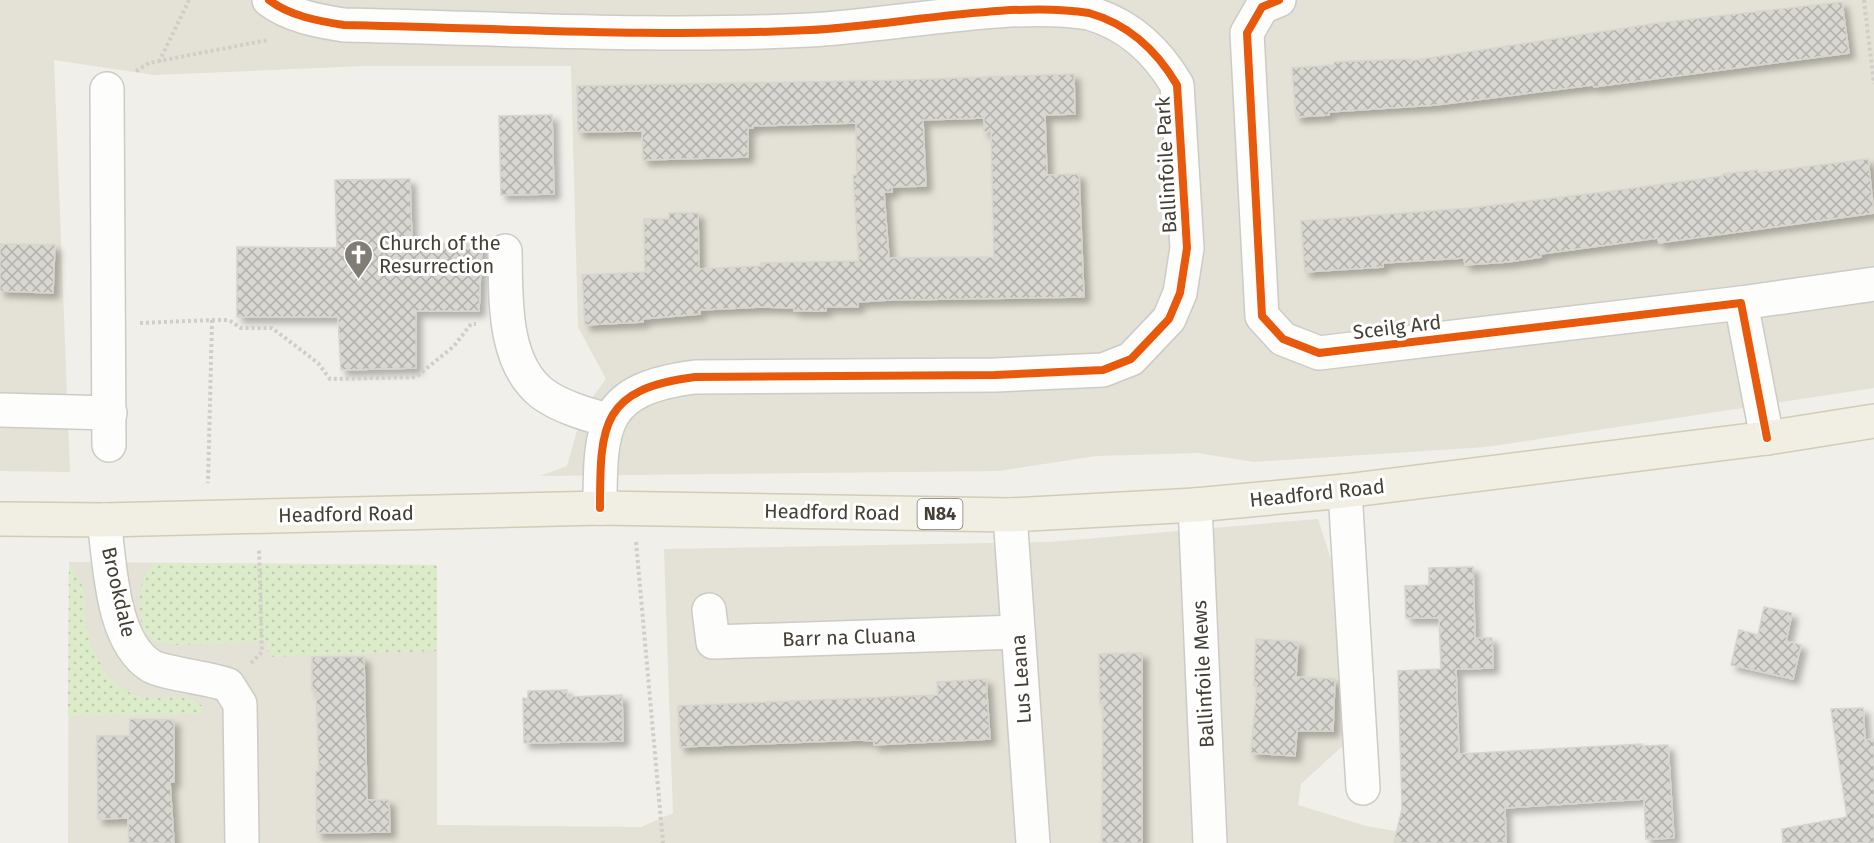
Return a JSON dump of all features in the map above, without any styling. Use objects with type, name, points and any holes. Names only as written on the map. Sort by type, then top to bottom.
[{"type":"main road","name":"Headford Road","points":[[0,519],[104,520],[600,508],[1010,514],[1195,505],[1345,491],[1767,438],[1874,421]]},
{"type":"street","name":"Sceilg Ard","points":[[1279,0],[1262,7],[1247,33],[1262,316],[1282,339],[1318,352],[1741,303],[1874,284]]},
{"type":"street","name":"Ballinfoile Park","points":[[279,6],[316,21],[344,25],[734,33],[812,30],[1017,7],[1063,8],[1090,13],[1114,24],[1146,43],[1164,62],[1177,85],[1187,248],[1185,270],[1180,293],[1169,319],[1131,359],[1103,370],[1007,374],[696,377],[648,385],[619,404],[607,420]]},
{"type":"street","points":[[107,89],[109,445]]},
{"type":"street","points":[[505,251],[507,324],[526,373],[543,394],[566,406],[607,420],[600,463],[600,508]]},
{"type":"street","points":[[1741,303],[1767,438]]},
{"type":"street","points":[[0,410],[110,413]]},
{"type":"street","points":[[1345,491],[1363,788]]},
{"type":"street","name":"Ballinfoile Mews","points":[[1195,505],[1210,843]]},
{"type":"street","name":"Lus Leana","points":[[1010,514],[1033,843]]},
{"type":"street","name":"Brookdale","points":[[104,520],[122,622],[133,650],[153,667],[228,685]]},
{"type":"street","name":"Barr na Cluana","points":[[708,610],[713,642],[1018,632]]},
{"type":"street","points":[[228,685],[240,704],[242,843]]},
{"type":"path","points":[[159,63],[189,0]]},
{"type":"path","points":[[1864,0],[1874,84]]},
{"type":"path","points":[[107,89],[149,63],[159,63],[272,39],[283,34],[279,6]]},
{"type":"path","points":[[208,483],[212,320]]},
{"type":"path","points":[[110,325],[229,320],[241,328],[272,328],[318,363],[330,379],[416,377],[454,346],[471,324],[507,324]]},
{"type":"path","points":[[636,510],[636,554],[663,843]]},
{"type":"path","points":[[228,685],[262,652],[259,545]]},
{"type":"shaded area","points":[[0,0],[1874,0],[1874,388],[1486,447],[1254,462],[1198,453],[1096,456],[999,471],[540,476],[567,466],[583,410],[606,379],[578,327],[571,66],[365,66],[154,75],[54,60],[70,472],[0,471]]},
{"type":"shaded area","points":[[1318,519],[1343,597],[1347,742],[1301,784],[1298,805],[1366,826],[1464,843],[68,843],[69,562],[437,565],[437,825],[641,827],[673,813],[664,549],[1050,542]]},
{"type":"green space","points":[[69,562],[84,591],[85,618],[91,643],[103,668],[112,679],[133,694],[145,697],[190,699],[202,706],[202,714],[68,716]]},
{"type":"green space","points":[[154,563],[437,565],[437,651],[269,657],[266,642],[173,645],[154,641],[144,628],[139,601],[145,575]]},
{"type":"building","points":[[1842,2],[1849,53],[1594,87],[1593,85],[1436,105],[1329,112],[1329,115],[1296,117],[1292,68],[1334,65],[1334,62],[1410,59],[1410,61],[1659,23]]},
{"type":"building","points":[[1074,74],[1075,114],[1045,115],[1047,175],[1079,174],[1084,297],[890,300],[858,302],[858,307],[826,307],[826,311],[794,311],[794,308],[762,307],[700,310],[700,314],[643,319],[643,322],[585,325],[582,275],[645,272],[644,219],[669,219],[669,213],[698,213],[699,269],[761,266],[761,263],[859,261],[853,175],[857,175],[856,123],[753,126],[753,128],[748,128],[748,157],[643,160],[642,131],[578,132],[577,86],[906,80]],"holes":[[[984,118],[984,132],[991,131],[994,257],[889,258],[884,192],[892,192],[892,187],[926,186],[923,120]]]},
{"type":"building","points":[[552,115],[554,194],[501,195],[499,116]]},
{"type":"building","points":[[1868,159],[1874,213],[1659,243],[1658,238],[1541,254],[1541,257],[1508,262],[1465,265],[1464,258],[1383,263],[1383,267],[1305,272],[1301,221],[1471,208],[1605,192],[1723,176],[1723,174],[1757,170],[1758,173]]},
{"type":"building","name":"Church of the Resurrection","points":[[410,179],[412,245],[482,242],[479,311],[416,311],[416,368],[341,370],[338,317],[237,317],[237,247],[337,248],[335,180]]},
{"type":"building","points":[[0,244],[55,245],[53,293],[0,291]]},
{"type":"building","points":[[1473,567],[1475,638],[1492,638],[1493,668],[1456,669],[1459,754],[1642,744],[1642,746],[1668,745],[1674,838],[1646,839],[1644,799],[1505,808],[1506,843],[1394,843],[1402,809],[1398,671],[1441,669],[1439,618],[1406,618],[1405,586],[1429,585],[1429,568]]},
{"type":"building","points":[[1764,607],[1792,613],[1786,641],[1801,645],[1793,679],[1731,665],[1739,630],[1758,635]]},
{"type":"building","points":[[1256,639],[1298,642],[1296,677],[1335,679],[1333,731],[1297,731],[1295,756],[1251,753],[1257,685],[1254,685]]},
{"type":"building","points":[[1142,653],[1142,843],[1102,843],[1103,704],[1100,704],[1099,654]]},
{"type":"building","points":[[312,657],[364,657],[367,800],[389,800],[390,832],[317,833],[316,771],[319,771],[316,690],[312,690]]},
{"type":"building","points":[[986,679],[990,739],[874,745],[874,741],[859,740],[680,747],[678,706],[938,695],[937,682]]},
{"type":"building","points":[[567,690],[567,697],[622,695],[623,741],[524,743],[523,698],[528,699],[528,691]]},
{"type":"building","points":[[1863,708],[1865,740],[1874,739],[1874,843],[1783,843],[1782,829],[1847,817],[1831,709]]},
{"type":"building","points":[[130,719],[174,720],[174,782],[170,782],[174,843],[129,843],[128,818],[98,819],[97,736],[130,736]]},
{"type":"cycle path","points":[[269,0],[295,14],[344,25],[636,33],[810,30],[988,12],[1058,10],[1089,13],[1129,32],[1151,50],[1177,85],[1187,248],[1180,293],[1169,319],[1131,359],[1103,370],[995,375],[695,377],[664,383],[641,391],[624,401],[613,415],[606,432],[602,453],[600,508]]},
{"type":"cycle path","points":[[1279,0],[1262,7],[1247,33],[1262,316],[1283,339],[1319,353],[1741,303],[1767,438]]},
{"type":"place","name":"Church of the Resurrection","points":[[358,280]]}]
